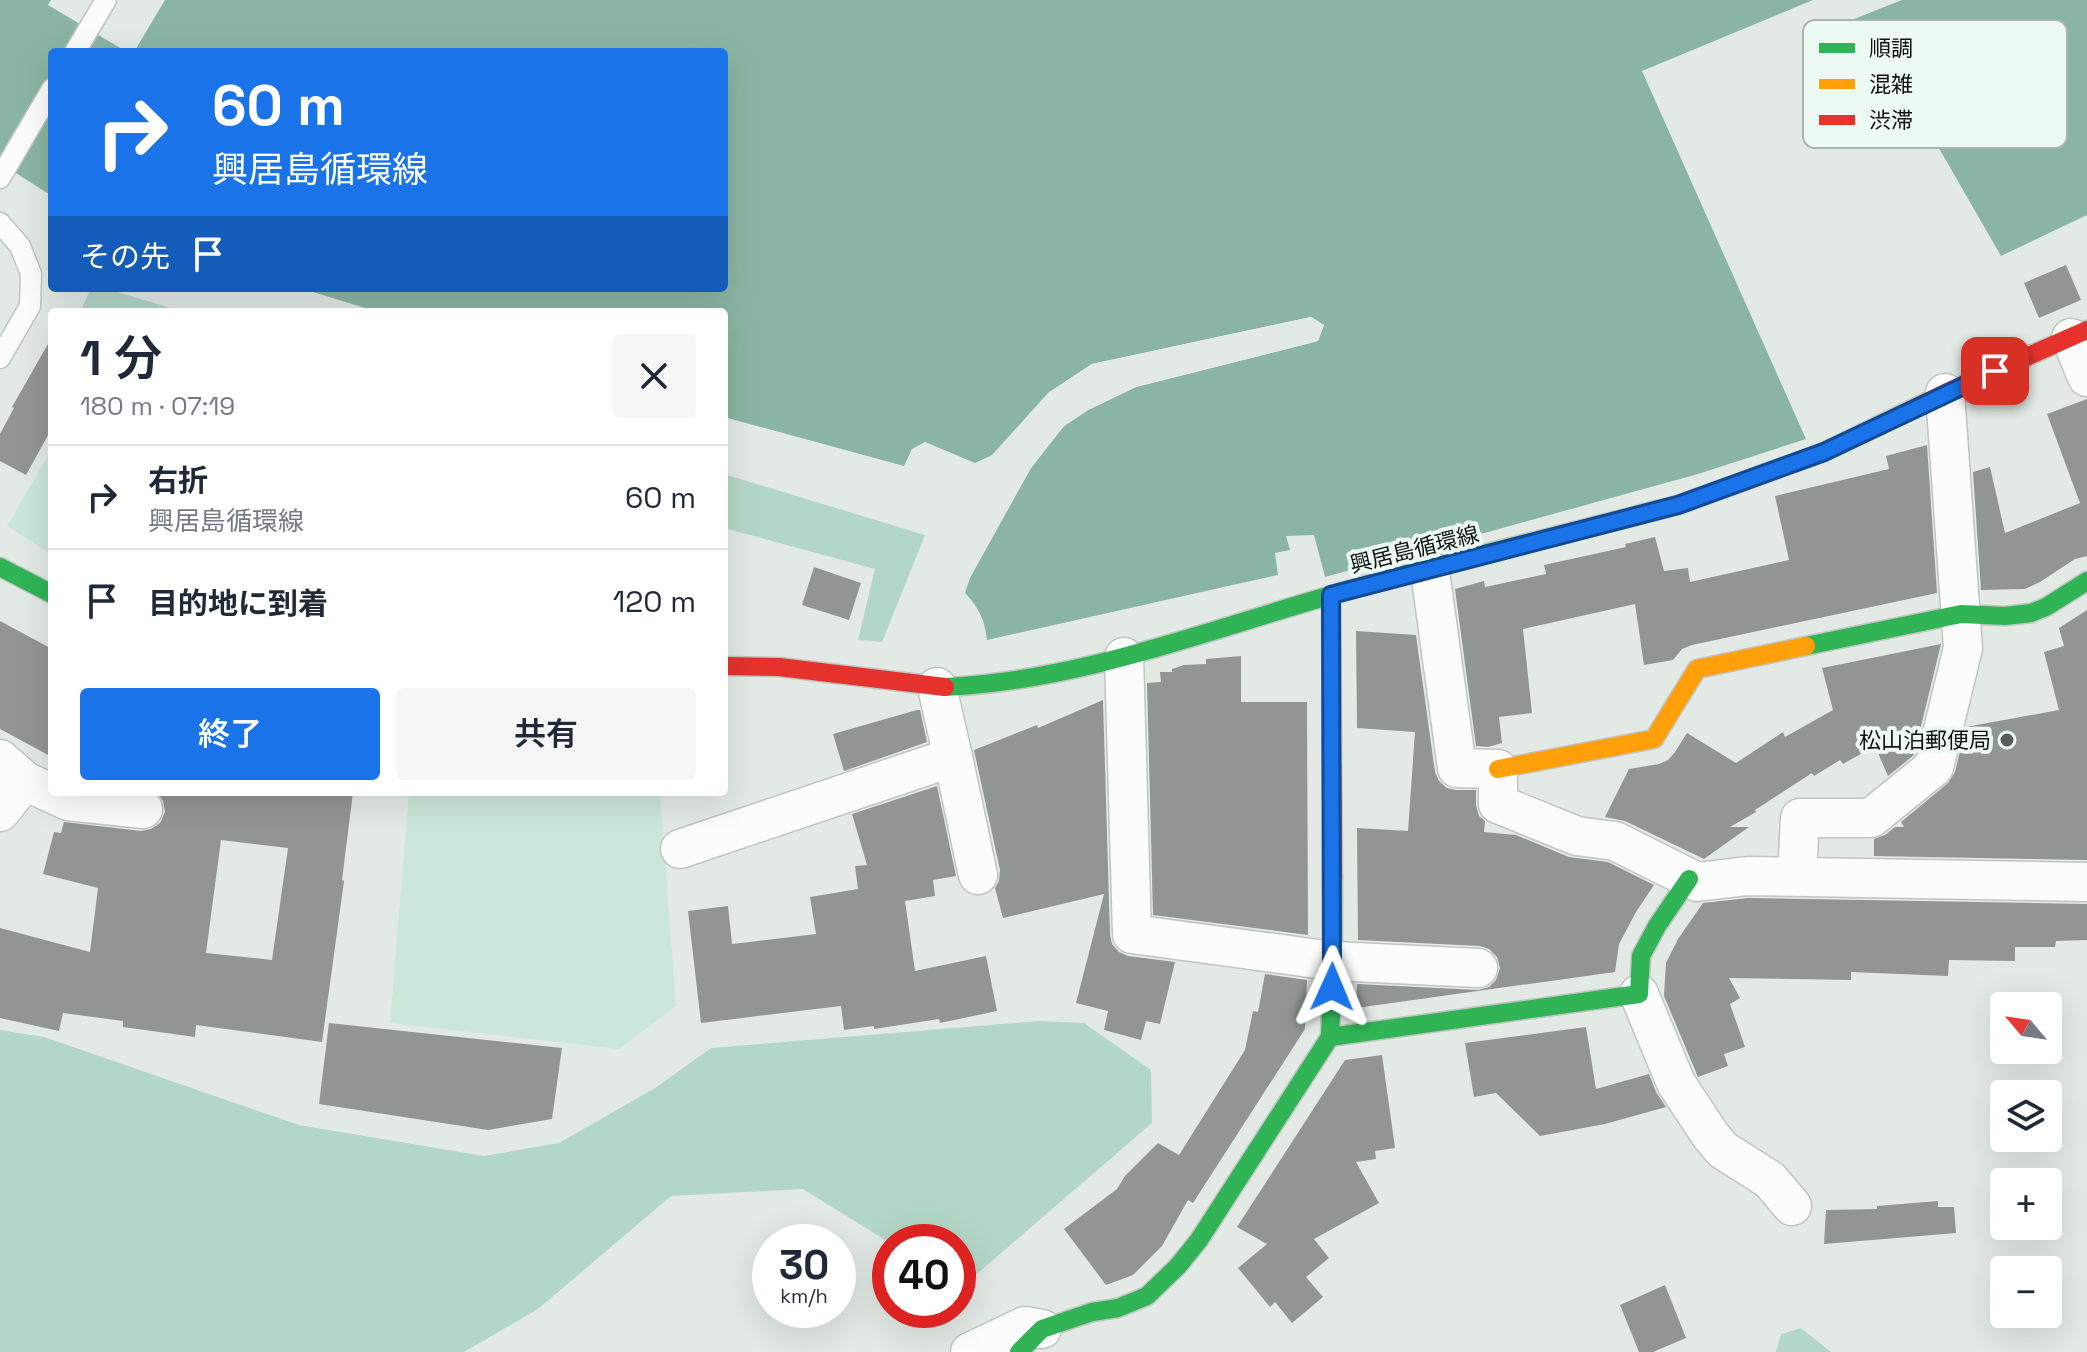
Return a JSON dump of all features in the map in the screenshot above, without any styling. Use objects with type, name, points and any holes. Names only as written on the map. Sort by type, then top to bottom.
[{"type":"street","points":[[2079,334],[2087,377]]},
{"type":"street","name":"興居島循環線","points":[[728,666],[779,667],[937,687],[985,685],[1124,657],[1331,595],[1678,505],[1824,452],[1945,393],[2079,334]]},
{"type":"street","points":[[1797,876],[1800,818],[1871,818],[1934,767],[1963,648],[1945,393]]},
{"type":"street","points":[[0,567],[48,592]]},
{"type":"street","points":[[1430,571],[1457,768],[1498,769],[1654,739],[1697,669],[1961,614],[2033,613],[2087,581]]},
{"type":"street","points":[[970,1352],[1025,1326],[1031,1340],[1092,1312],[1118,1308],[1147,1296],[1178,1266],[1207,1227],[1330,1037],[1333,961],[1331,595]]},
{"type":"street","points":[[1124,657],[1132,934],[1333,961],[1478,968]]},
{"type":"street","points":[[937,687],[978,875]]},
{"type":"street","points":[[680,849],[953,757]]},
{"type":"street","points":[[1498,769],[1498,804],[1577,836],[1615,841],[1697,882],[1747,876],[2087,882]]},
{"type":"street","points":[[0,812],[12,770],[48,790]]},
{"type":"street","points":[[59,796],[68,801],[143,809]]},
{"type":"street","points":[[1689,879],[1641,956],[1639,994],[1676,1083],[1711,1136],[1723,1150],[1770,1180],[1792,1206]]},
{"type":"street","points":[[1330,1037],[1639,994]]},
{"type":"lane","points":[[77,48],[104,4]]},
{"type":"lane","points":[[3,172],[48,96]]},
{"type":"lane","points":[[0,223],[20,246],[31,274],[30,306],[0,358]]},
{"type":"shaded area","points":[[0,0],[1813,0],[1642,71],[1806,439],[1698,474],[1325,577],[1314,535],[1286,536],[1290,550],[1275,553],[1278,575],[987,640],[980,615],[965,593],[970,578],[1031,468],[1064,426],[1088,410],[1136,387],[1318,341],[1324,325],[1311,317],[1092,364],[1048,393],[992,455],[975,463],[925,442],[912,449],[904,466],[728,418],[728,308],[365,308],[313,292],[728,292],[728,48],[48,48],[48,193],[0,163]]},
{"type":"shaded area","points":[[1902,0],[2087,0],[2087,215],[2001,256],[1939,148],[2067,148],[2067,20],[1851,20]]},
{"type":"shaded area","points":[[89,292],[117,292],[171,308],[82,308]]},
{"type":"shaded area","points":[[48,456],[48,552],[7,526]]},
{"type":"shaded area","points":[[728,475],[925,535],[882,642],[858,640],[875,569],[728,529]]},
{"type":"shaded area","points":[[409,796],[660,796],[676,1006],[619,1049],[390,1023]]},
{"type":"shaded area","points":[[1039,1021],[1084,1023],[1151,1070],[1152,1123],[976,1274],[976,1224],[872,1224],[872,1232],[803,1189],[671,1196],[538,1309],[464,1352],[0,1352],[0,1030],[44,1037],[299,1125],[484,1156],[559,1143],[655,1088],[711,1048]]},
{"type":"shaded area","points":[[1801,1328],[1831,1352],[1776,1352],[1781,1334]]},
{"type":"pier","points":[[51,0],[165,0],[136,48],[120,48],[48,5]]},
{"type":"pier","points":[[1311,317],[1324,325],[1318,341],[1136,387],[1088,410],[1064,426],[1031,468],[1014,497],[1011,496],[1027,466],[1061,423],[1087,407],[1135,383],[1315,337],[1319,327],[1310,321],[1094,368],[1051,396],[1033,416],[1048,393],[1092,364]]},
{"type":"building","points":[[2066,265],[2081,300],[2039,318],[2024,283]]},
{"type":"building","points":[[48,344],[48,435],[26,475],[0,461],[0,434]]},
{"type":"building","points":[[2087,399],[2087,556],[2075,559],[2025,589],[1981,590],[1973,472],[1990,467],[2005,533],[2080,503],[2047,414]]},
{"type":"building","points":[[1927,445],[1937,593],[1692,645],[1682,649],[1673,660],[1644,665],[1635,604],[1523,629],[1532,713],[1499,717],[1502,743],[1476,746],[1455,589],[1484,581],[1485,587],[1546,574],[1544,565],[1626,547],[1625,544],[1655,537],[1664,571],[1688,568],[1690,582],[1789,560],[1775,496],[1889,469],[1886,456]]},
{"type":"building","points":[[814,567],[861,583],[849,620],[802,605]]},
{"type":"building","points":[[2087,610],[2087,860],[1874,856],[1874,839],[1895,827],[1904,827],[1901,822],[1948,783],[1955,772],[1966,727],[2059,710],[2044,652],[2064,646],[2059,628]]},
{"type":"building","points":[[0,621],[48,647],[48,755],[0,729]]},
{"type":"building","points":[[1356,631],[1416,635],[1435,772],[1447,788],[1476,790],[1479,816],[1485,821],[1484,832],[1516,835],[1569,857],[1608,862],[1654,885],[1619,944],[1615,972],[1356,1008],[1357,984],[1478,990],[1489,987],[1496,980],[1500,968],[1497,957],[1480,946],[1358,940],[1357,828],[1408,831],[1415,732],[1357,728]]},
{"type":"building","points":[[1941,644],[1914,755],[1888,776],[1875,746],[1843,764],[1840,760],[1814,776],[1812,773],[1730,827],[1749,827],[1704,859],[1625,821],[1605,817],[1629,769],[1668,760],[1687,733],[1736,763],[1783,732],[1785,737],[1833,710],[1822,668]]},
{"type":"building","points":[[1241,656],[1241,702],[1307,702],[1308,935],[1153,915],[1147,683],[1161,682],[1160,672],[1172,672],[1172,669],[1184,665],[1206,664],[1206,659]]},
{"type":"building","points":[[1103,700],[1112,944],[1128,956],[1175,962],[1160,1024],[1146,1021],[1141,1040],[1104,1030],[1108,1011],[1076,1003],[1104,894],[1003,918],[995,888],[1000,870],[974,750],[1037,725],[1038,728]]},
{"type":"building","points":[[920,710],[927,742],[844,771],[833,734]]},
{"type":"building","points":[[937,786],[956,876],[933,880],[935,896],[905,901],[915,971],[986,956],[997,1011],[940,1023],[939,1019],[874,1029],[874,1026],[844,1030],[841,1006],[701,1023],[688,911],[728,906],[732,944],[816,934],[810,897],[858,889],[855,866],[867,865],[852,814]]},
{"type":"building","points":[[160,796],[352,796],[322,1042],[196,1025],[195,1037],[123,1027],[123,1021],[63,1013],[59,1031],[0,1018],[0,928],[90,952],[98,888],[43,874],[54,832],[61,833],[64,822],[141,831],[160,823],[165,812]],"holes":[[[221,840],[288,848],[272,960],[206,953]]]},
{"type":"building","points":[[1748,898],[2087,904],[2087,940],[2056,941],[2055,947],[2015,947],[2015,961],[1949,960],[1948,976],[1851,972],[1851,980],[1729,978],[1740,998],[1730,1004],[1745,1047],[1724,1054],[1728,1066],[1698,1077],[1664,996],[1666,963],[1703,903]]},
{"type":"building","points":[[1265,974],[1307,980],[1305,1029],[1193,1203],[1188,1200],[1162,1246],[1133,1275],[1106,1285],[1064,1229],[1117,1189],[1125,1176],[1158,1143],[1179,1155],[1245,1050],[1253,1011],[1258,1012]]},
{"type":"building","points":[[329,1023],[562,1048],[552,1119],[488,1130],[319,1104]]},
{"type":"building","points":[[1586,1027],[1596,1089],[1649,1074],[1666,1107],[1605,1124],[1540,1136],[1496,1093],[1474,1097],[1465,1043]]},
{"type":"building","points":[[1382,1055],[1395,1148],[1375,1151],[1376,1159],[1356,1162],[1379,1203],[1314,1239],[1329,1258],[1306,1277],[1323,1297],[1292,1323],[1275,1302],[1270,1307],[1238,1268],[1267,1244],[1237,1227],[1345,1060]]},
{"type":"building","points":[[1938,1201],[1938,1207],[1954,1207],[1956,1233],[1824,1244],[1826,1210],[1877,1209],[1877,1206]]},
{"type":"building","points":[[1665,1285],[1686,1338],[1653,1352],[1639,1352],[1620,1305]]},
{"type":"traffic: fast","points":[[945,687],[994,683],[1091,665],[1369,584],[1657,510]]},
{"type":"traffic: fast","points":[[0,567],[48,592]]},
{"type":"traffic: fast","points":[[1806,646],[1961,614],[2005,616],[2031,613],[2087,581]]},
{"type":"traffic: fast","points":[[1333,877],[1330,1037],[1639,994],[1641,956],[1689,879]]},
{"type":"traffic: fast","points":[[1019,1352],[1042,1329],[1092,1312],[1118,1308],[1147,1296],[1178,1266],[1199,1240],[1330,1037]]},
{"type":"traffic: slow","points":[[1498,769],[1654,739],[1697,669],[1806,646]]},
{"type":"traffic: jam","points":[[1657,510],[1824,452],[1945,393],[2087,330]]},
{"type":"traffic: jam","points":[[1331,595],[1333,877]]},
{"type":"traffic: jam","points":[[728,666],[779,667],[945,687]]},
{"type":"place","name":"松山泊郵便局","points":[[2007,740]]},
{"type":"route","points":[[1332,987],[1331,595],[1678,505],[1824,452],[1995,371]]}]
